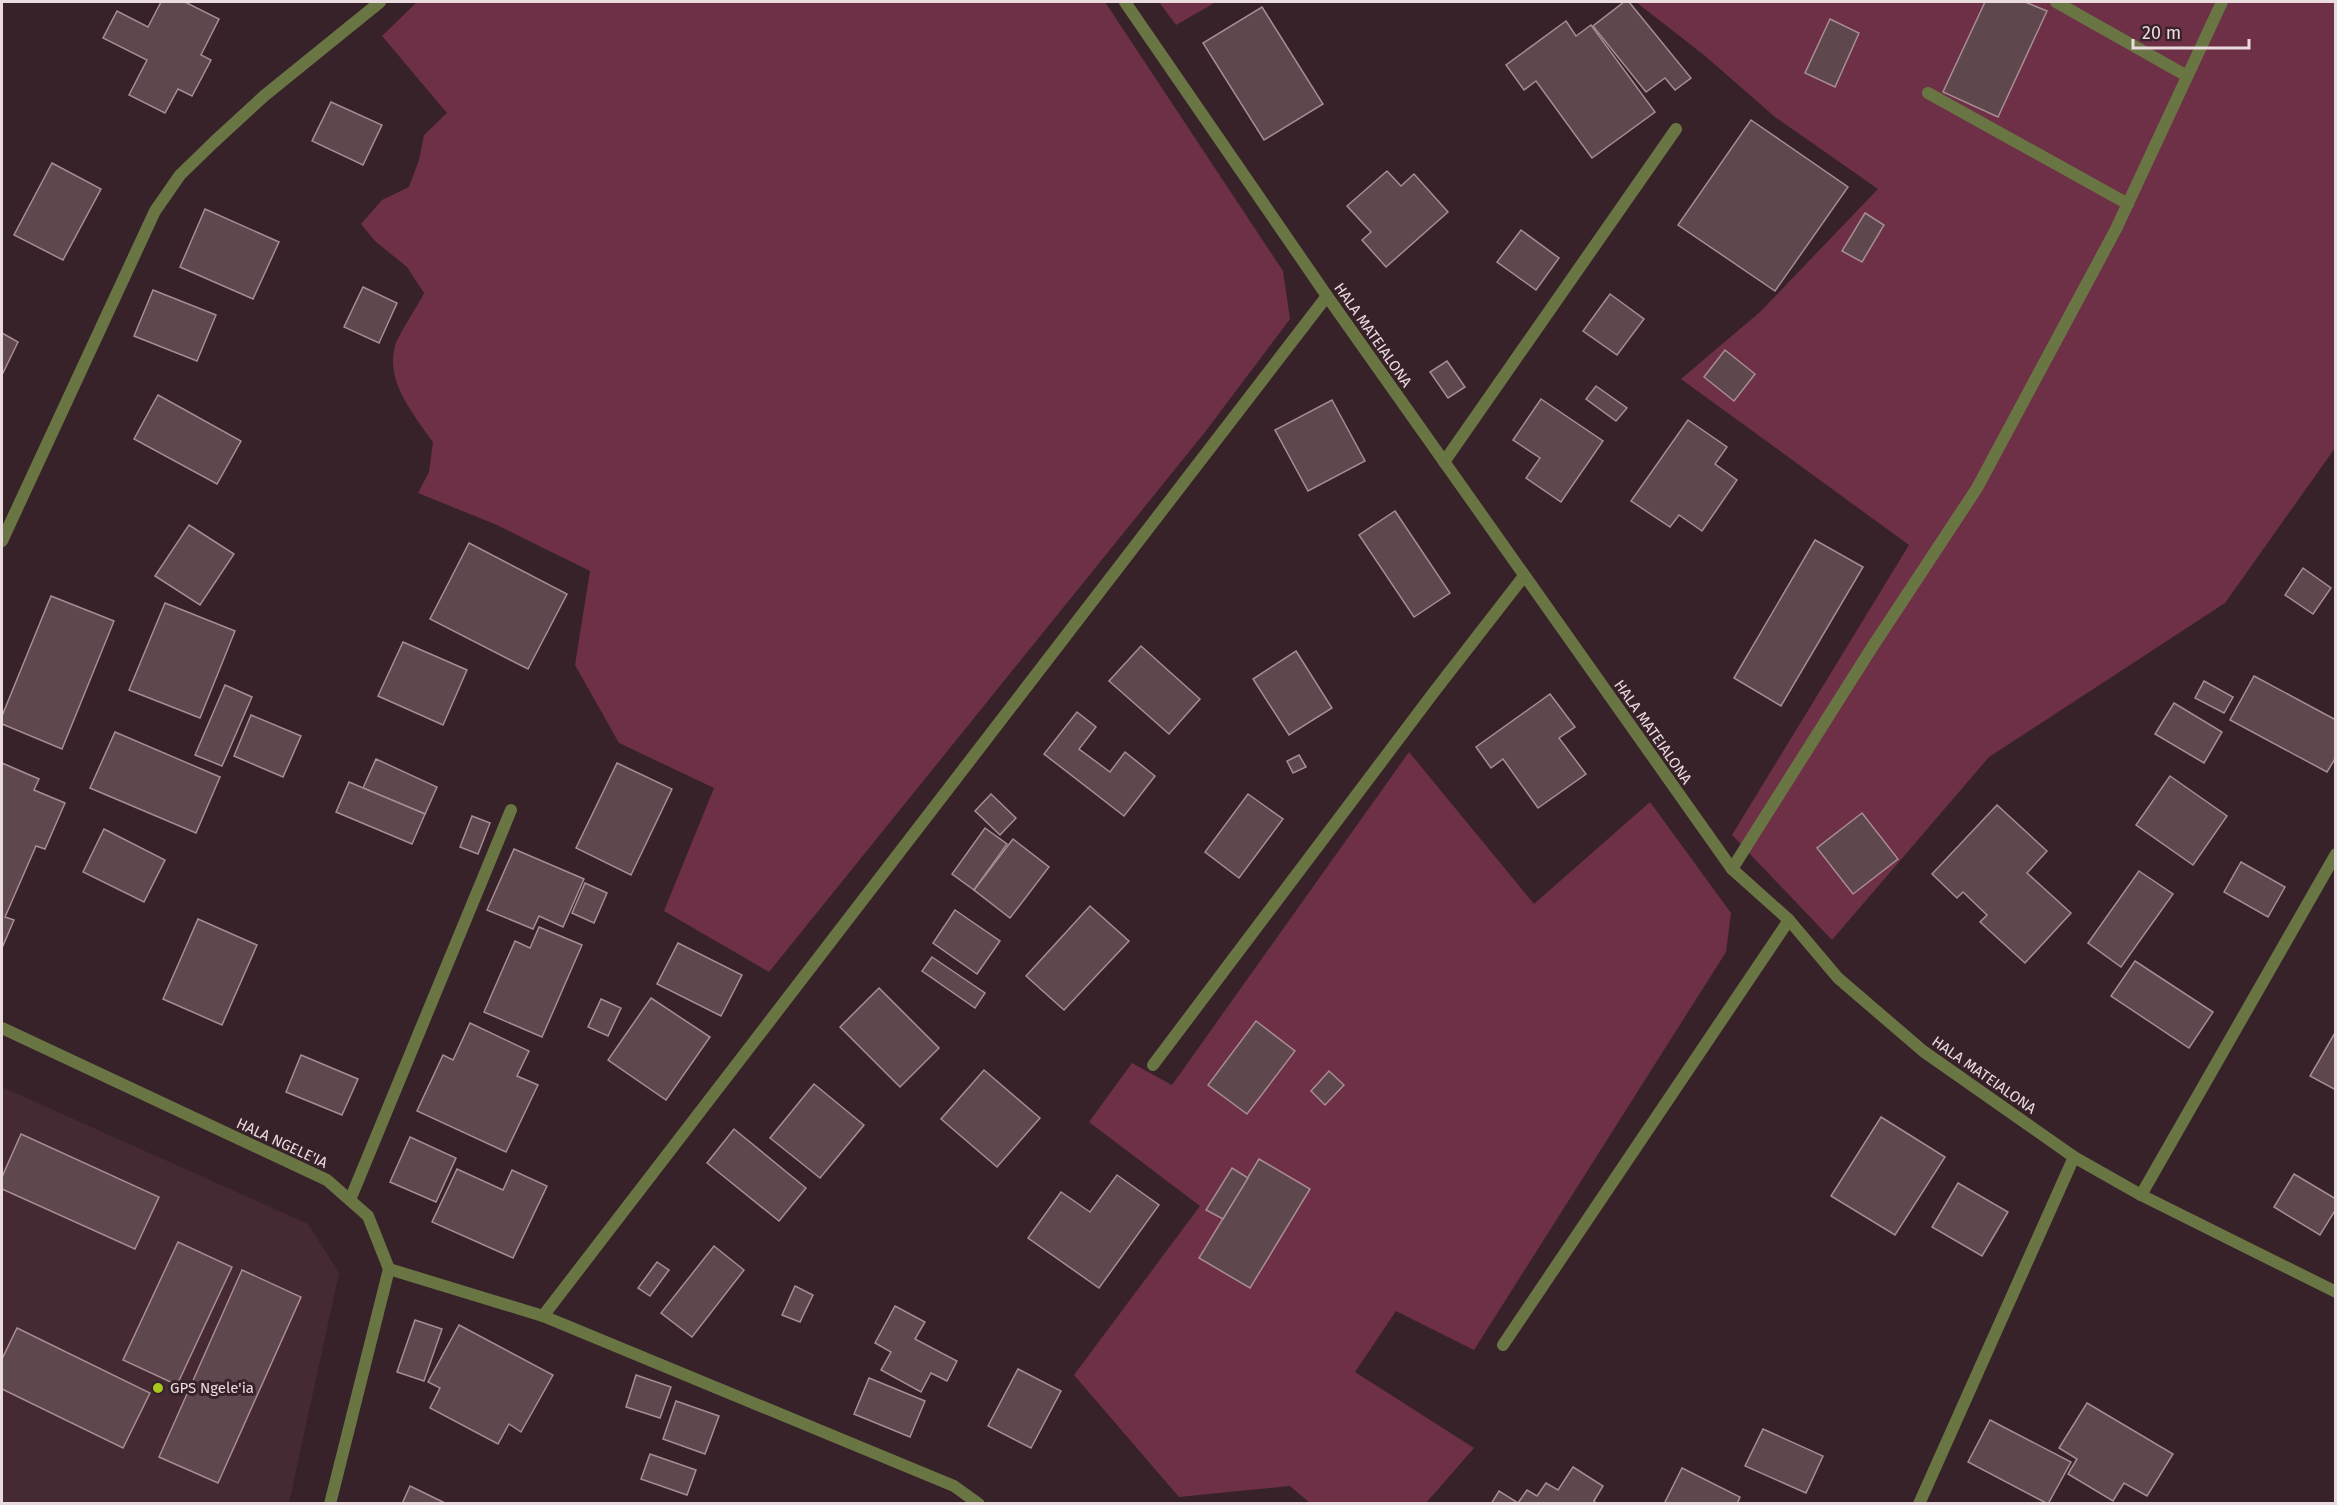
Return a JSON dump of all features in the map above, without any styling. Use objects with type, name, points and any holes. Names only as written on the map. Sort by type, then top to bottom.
[{"type":"street","points":[[2,541],[154,211],[180,176],[214,142],[264,96],[380,2]]},
{"type":"street","name":"HALA MATEIALONA","points":[[1125,2],[1327,296],[1732,869],[1789,920],[1838,978],[1923,1051],[2074,1157],[2141,1195],[2336,1292]]},
{"type":"street","points":[[2056,2],[2187,76]]},
{"type":"street","points":[[1732,869],[1871,650],[1977,489],[2128,204],[2222,2]]},
{"type":"street","points":[[1928,93],[2128,204]]},
{"type":"street","points":[[1444,462],[1676,129]]},
{"type":"street","points":[[543,1316],[1327,296]]},
{"type":"street","points":[[1152,1065],[1524,576]]},
{"type":"street","points":[[350,1200],[511,810]]},
{"type":"street","points":[[2141,1195],[2336,854]]},
{"type":"street","points":[[1503,1345],[1789,920]]},
{"type":"street","name":"HALA NGELE'IA","points":[[2,1028],[327,1180],[368,1216],[389,1269]]},
{"type":"street","points":[[1919,1503],[2074,1157]]},
{"type":"street","points":[[330,1503],[389,1269],[543,1316],[954,1486],[979,1503]]},
{"type":"shaded area","points":[[417,2],[1105,2],[1283,271],[1290,319],[1205,432],[769,972],[664,911],[714,788],[619,743],[575,665],[590,571],[497,525],[418,493],[429,472],[433,442],[403,397],[394,372],[393,359],[397,341],[424,293],[407,267],[375,241],[361,224],[382,200],[409,187],[419,160],[424,135],[447,113],[382,36]]},
{"type":"shaded area","points":[[1159,2],[1216,2],[1176,25]]},
{"type":"shaded area","points":[[1636,2],[2335,2],[2335,448],[2225,603],[1989,757],[1832,940],[1732,835],[1909,545],[1681,379],[1760,312],[1878,189],[1775,117],[1704,55]]},
{"type":"shaded area","points":[[1409,752],[1534,904],[1650,802],[1731,913],[1726,952],[1474,1350],[1396,1311],[1355,1372],[1474,1448],[1426,1503],[1310,1503],[1290,1486],[1179,1497],[1074,1375],[1200,1206],[1089,1122],[1132,1063],[1172,1085]]},
{"type":"shaded area","name":"GPS Ngele'ia","points":[[2,1087],[308,1224],[339,1273],[289,1503],[2,1504]]},
{"type":"building","points":[[161,2],[185,2],[219,19],[201,55],[211,60],[192,96],[178,89],[165,113],[129,95],[147,60],[103,38],[117,11],[148,27]]},
{"type":"building","points":[[1624,2],[1629,2],[1691,78],[1675,90],[1665,78],[1646,92],[1593,26]]},
{"type":"building","points":[[1985,2],[2025,2],[2047,11],[1998,117],[1943,92]]},
{"type":"building","points":[[1262,7],[1323,104],[1264,140],[1203,43]]},
{"type":"building","points":[[1830,19],[1859,33],[1835,87],[1805,73]]},
{"type":"building","points":[[1566,21],[1576,36],[1591,25],[1655,112],[1592,158],[1536,81],[1524,90],[1506,65]]},
{"type":"building","points":[[331,102],[382,125],[363,165],[312,141]]},
{"type":"building","points":[[1751,120],[1848,187],[1775,291],[1678,225]]},
{"type":"building","points":[[52,163],[101,189],[63,260],[14,235]]},
{"type":"building","points":[[1387,171],[1401,186],[1414,174],[1448,212],[1386,267],[1362,240],[1371,232],[1347,206]]},
{"type":"building","points":[[205,209],[279,242],[253,299],[180,267]]},
{"type":"building","points":[[1865,213],[1884,225],[1862,262],[1842,251]]},
{"type":"building","points":[[1521,230],[1559,258],[1536,290],[1497,262]]},
{"type":"building","points":[[363,287],[397,303],[379,343],[344,327]]},
{"type":"building","points":[[153,290],[216,315],[197,361],[134,336]]},
{"type":"building","points":[[1610,294],[1644,319],[1617,355],[1583,331]]},
{"type":"building","points":[[2,333],[18,342],[2,375]]},
{"type":"building","points":[[1725,350],[1755,374],[1734,401],[1704,377]]},
{"type":"building","points":[[1447,361],[1465,387],[1448,398],[1430,372]]},
{"type":"building","points":[[1596,386],[1627,408],[1616,421],[1586,399]]},
{"type":"building","points":[[158,395],[241,441],[217,484],[134,439]]},
{"type":"building","points":[[1541,399],[1603,441],[1561,502],[1526,478],[1540,458],[1513,440]]},
{"type":"building","points":[[1332,400],[1365,461],[1308,491],[1275,430]]},
{"type":"building","points":[[1688,420],[1727,447],[1715,464],[1737,480],[1702,531],[1679,515],[1670,527],[1631,501]]},
{"type":"building","points":[[1395,511],[1450,593],[1414,617],[1359,535]]},
{"type":"building","points":[[189,525],[234,554],[200,605],[155,576]]},
{"type":"building","points":[[1815,540],[1863,567],[1781,706],[1734,678]]},
{"type":"building","points":[[469,543],[567,594],[528,669],[430,619]]},
{"type":"building","points":[[2303,568],[2331,588],[2313,614],[2285,595]]},
{"type":"building","points":[[51,596],[114,621],[62,749],[2,724],[2,716]]},
{"type":"building","points":[[165,603],[235,631],[200,718],[129,690]]},
{"type":"building","points":[[403,642],[467,670],[443,725],[378,696]]},
{"type":"building","points":[[1141,646],[1200,699],[1169,734],[1109,681]]},
{"type":"building","points":[[1296,651],[1332,708],[1289,735],[1253,679]]},
{"type":"building","points":[[2254,676],[2336,720],[2336,757],[2327,772],[2230,720]]},
{"type":"building","points":[[2204,681],[2233,697],[2224,713],[2195,698]]},
{"type":"building","points":[[225,685],[252,697],[222,766],[195,755]]},
{"type":"building","points":[[1550,694],[1575,727],[1559,738],[1586,774],[1538,808],[1503,759],[1491,768],[1476,747]]},
{"type":"building","points":[[2174,703],[2222,732],[2204,763],[2155,734]]},
{"type":"building","points":[[1077,712],[1096,727],[1079,749],[1110,772],[1125,752],[1155,776],[1124,816],[1044,754]]},
{"type":"building","points":[[251,715],[301,736],[283,777],[234,756]]},
{"type":"building","points":[[115,732],[220,777],[196,833],[90,788]]},
{"type":"building","points":[[1299,755],[1306,767],[1293,773],[1287,761]]},
{"type":"building","points":[[376,759],[437,787],[425,814],[363,788]]},
{"type":"building","points":[[2,763],[39,779],[34,790],[65,803],[45,849],[36,846],[5,917],[14,920],[2,948]]},
{"type":"building","points":[[617,763],[672,789],[631,875],[576,848]]},
{"type":"building","points":[[2170,776],[2227,816],[2193,865],[2136,825]]},
{"type":"building","points":[[349,782],[425,814],[412,844],[336,812]]},
{"type":"building","points":[[991,794],[1016,818],[1000,835],[975,811]]},
{"type":"building","points":[[1248,794],[1283,819],[1239,878],[1205,852]]},
{"type":"building","points":[[1997,805],[2047,851],[2027,873],[2071,913],[2025,963],[1980,922],[1987,915],[1963,892],[1957,898],[1932,874]]},
{"type":"building","points":[[1862,813],[1898,859],[1853,894],[1817,848]]},
{"type":"building","points":[[472,816],[490,823],[478,854],[460,847]]},
{"type":"building","points":[[985,828],[1007,844],[974,890],[952,874]]},
{"type":"building","points":[[104,829],[165,860],[144,902],[83,872]]},
{"type":"building","points":[[1013,839],[1049,867],[1010,918],[974,890]]},
{"type":"building","points":[[514,849],[584,879],[563,927],[539,916],[533,929],[487,910]]},
{"type":"building","points":[[2241,862],[2285,887],[2268,917],[2224,892]]},
{"type":"building","points":[[2139,871],[2173,894],[2121,967],[2088,943]]},
{"type":"building","points":[[585,883],[607,893],[594,923],[572,913]]},
{"type":"building","points":[[1090,906],[1129,941],[1064,1010],[1026,976]]},
{"type":"building","points":[[955,910],[1000,941],[977,974],[933,943]]},
{"type":"building","points":[[198,919],[257,945],[222,1025],[163,999]]},
{"type":"building","points":[[539,927],[582,945],[542,1037],[484,1012],[515,941],[530,948]]},
{"type":"building","points":[[678,943],[742,975],[721,1016],[657,984]]},
{"type":"building","points":[[932,957],[985,993],[975,1008],[922,971]]},
{"type":"building","points":[[2135,961],[2213,1012],[2189,1048],[2111,996]]},
{"type":"building","points":[[879,988],[939,1048],[900,1087],[840,1027]]},
{"type":"building","points":[[651,998],[710,1037],[666,1100],[608,1060]]},
{"type":"building","points":[[601,999],[621,1008],[608,1036],[588,1027]]},
{"type":"building","points":[[1256,1021],[1295,1051],[1247,1114],[1208,1085]]},
{"type":"building","points":[[470,1023],[529,1051],[517,1076],[538,1085],[506,1152],[417,1111],[443,1055],[453,1060]]},
{"type":"building","points":[[2336,1031],[2336,1090],[2310,1076]]},
{"type":"building","points":[[301,1055],[358,1079],[342,1115],[286,1092]]},
{"type":"building","points":[[984,1070],[1040,1118],[997,1167],[941,1119]]},
{"type":"building","points":[[1329,1071],[1344,1085],[1325,1105],[1311,1091]]},
{"type":"building","points":[[814,1084],[864,1125],[820,1178],[770,1138]]},
{"type":"building","points":[[1881,1117],[1945,1157],[1895,1235],[1831,1196]]},
{"type":"building","points":[[734,1129],[806,1188],[779,1221],[707,1163]]},
{"type":"building","points":[[21,1134],[159,1197],[135,1249],[2,1189],[2,1177]]},
{"type":"building","points":[[410,1137],[456,1158],[436,1202],[390,1182]]},
{"type":"building","points":[[1259,1159],[1310,1189],[1250,1288],[1199,1258]]},
{"type":"building","points":[[1232,1168],[1248,1178],[1223,1219],[1206,1210]]},
{"type":"building","points":[[457,1169],[503,1190],[512,1170],[547,1186],[513,1258],[432,1222]]},
{"type":"building","points":[[2294,1174],[2336,1199],[2336,1209],[2320,1235],[2274,1207]]},
{"type":"building","points":[[1117,1175],[1159,1205],[1099,1288],[1028,1238],[1061,1192],[1090,1212]]},
{"type":"building","points":[[1958,1183],[2008,1212],[1982,1256],[1932,1227]]},
{"type":"building","points":[[178,1242],[232,1267],[177,1385],[123,1360]]},
{"type":"building","points":[[714,1246],[744,1270],[692,1337],[661,1313]]},
{"type":"building","points":[[657,1262],[669,1270],[650,1296],[638,1288]]},
{"type":"building","points":[[242,1270],[301,1297],[218,1483],[159,1457]]},
{"type":"building","points":[[795,1286],[813,1295],[800,1322],[782,1315]]},
{"type":"building","points":[[895,1306],[925,1322],[915,1339],[957,1361],[947,1381],[931,1373],[921,1392],[881,1370],[891,1352],[875,1343]]},
{"type":"building","points":[[415,1320],[442,1329],[424,1381],[397,1372]]},
{"type":"building","points":[[459,1325],[553,1375],[521,1432],[509,1424],[498,1444],[430,1408],[440,1388],[428,1382]]},
{"type":"building","points":[[17,1328],[150,1393],[123,1448],[2,1389],[2,1359]]},
{"type":"building","points":[[1018,1369],[1061,1391],[1031,1448],[988,1426]]},
{"type":"building","points":[[636,1375],[671,1387],[660,1418],[626,1407]]},
{"type":"building","points":[[869,1378],[925,1401],[910,1437],[854,1414]]},
{"type":"building","points":[[676,1401],[719,1416],[705,1454],[663,1439]]},
{"type":"building","points":[[2087,1403],[2173,1454],[2147,1496],[2124,1483],[2113,1501],[2068,1474],[2077,1459],[2059,1448]]},
{"type":"building","points":[[1990,1420],[2071,1462],[2048,1504],[1968,1462]]},
{"type":"building","points":[[1763,1429],[1823,1456],[1806,1493],[1745,1466]]},
{"type":"building","points":[[650,1454],[696,1470],[687,1495],[641,1479]]},
{"type":"building","points":[[1573,1467],[1603,1486],[1594,1501],[1597,1504],[1491,1504],[1499,1491],[1518,1503],[1527,1490],[1537,1496],[1546,1483],[1558,1490]]},
{"type":"building","points":[[1682,1468],[1740,1497],[1737,1504],[1664,1504]]},
{"type":"building","points":[[410,1486],[447,1504],[402,1504]]},
{"type":"place","name":"GPS Ngele'ia","points":[[158,1388]]}]
